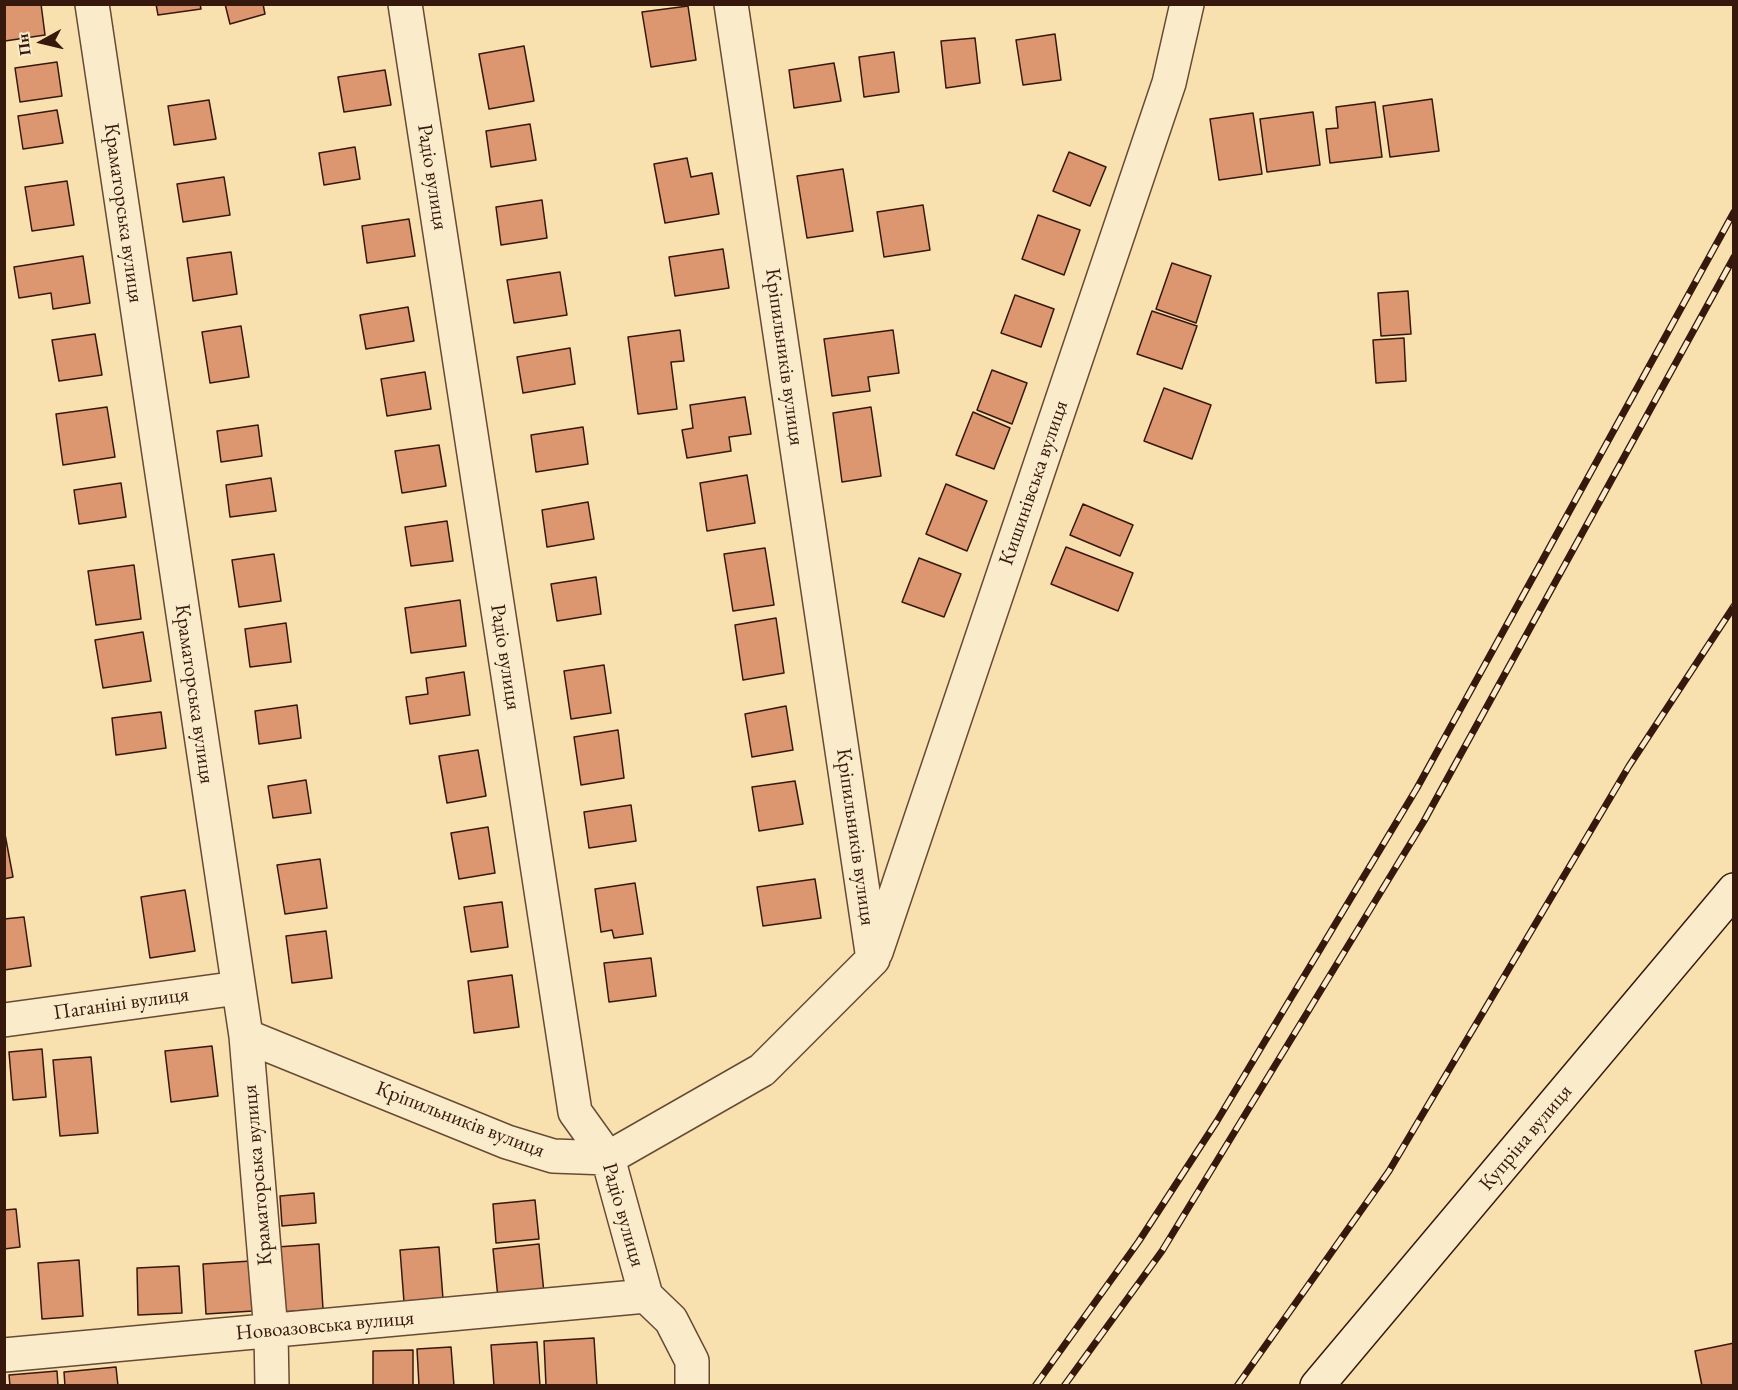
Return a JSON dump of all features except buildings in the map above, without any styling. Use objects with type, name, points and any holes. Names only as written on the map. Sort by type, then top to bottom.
[{"type":"street","name":"Краматорська вулиця","points":[[92,4],[246,1036],[271,1332],[272,1386]]},
{"type":"street","name":"Радіо вулиця","points":[[405,4],[575,1112],[608,1158],[646,1296]]},
{"type":"street","name":"Кріпильників вулиця","points":[[731,4],[873,959]]},
{"type":"street","name":"Кишинівська вулиця","points":[[873,959],[1169,82],[1187,4]]},
{"type":"street","name":"Купріна вулиця","points":[[1317,1386],[1732,895]]},
{"type":"street","points":[[608,1158],[762,1070],[873,959]]},
{"type":"street","name":"Паганіні вулиця","points":[[4,1020],[238,988]]},
{"type":"street","name":"Кріпильників вулиця","points":[[246,1036],[507,1142],[553,1156],[608,1158]]},
{"type":"street","points":[[646,1296],[671,1320],[692,1361],[692,1386]]},
{"type":"street","name":"Новоазовська вулиця","points":[[4,1355],[646,1296]]},
{"type":"railway","points":[[1035,1386],[1139,1241],[1217,1121],[1417,788],[1734,212]]},
{"type":"railway","points":[[1064,1386],[1162,1251],[1424,821],[1734,257]]},
{"type":"railway","points":[[1237,1386],[1389,1171],[1629,766],[1734,606]]}]
